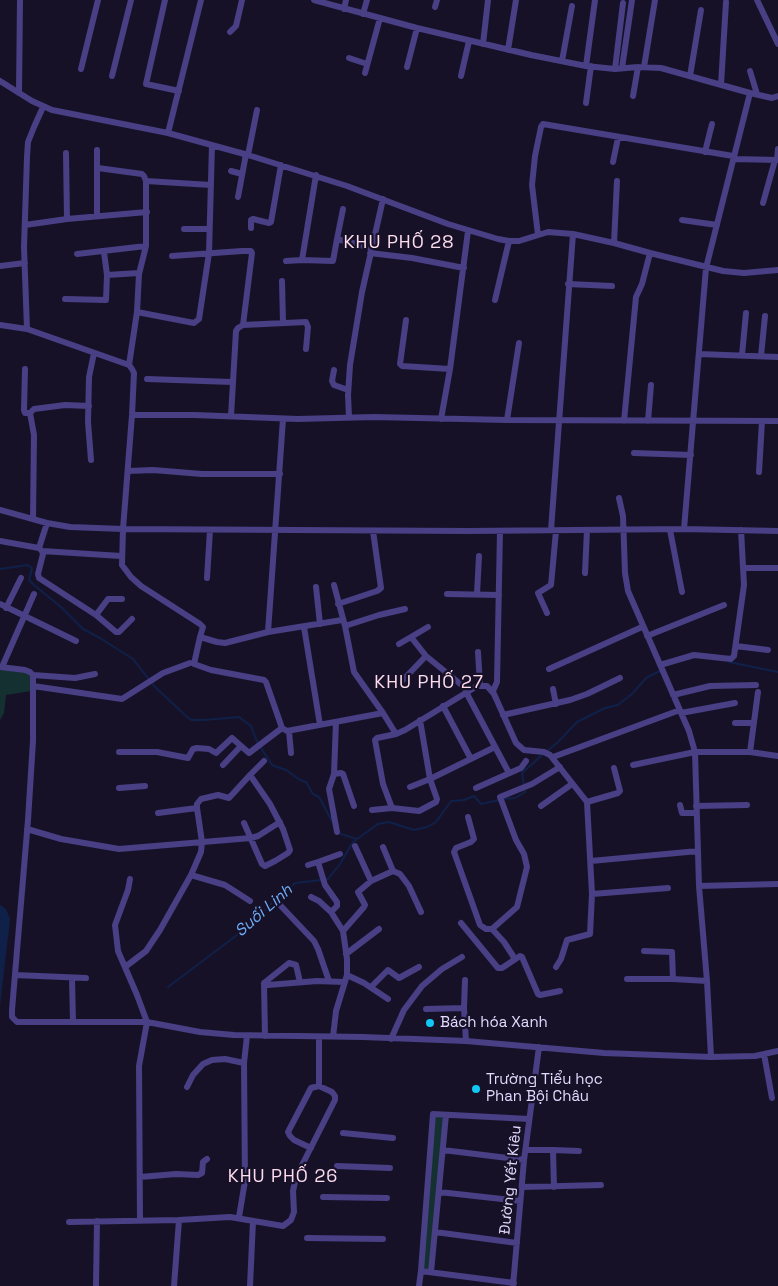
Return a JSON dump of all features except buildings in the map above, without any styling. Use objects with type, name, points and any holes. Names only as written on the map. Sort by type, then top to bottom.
[{"type":"street","points":[[20,0],[20,93]]},
{"type":"street","points":[[81,68],[98,0]]},
{"type":"street","points":[[112,76],[130,0]]},
{"type":"street","points":[[165,0],[146,84],[179,92]]},
{"type":"street","points":[[168,133],[201,0]]},
{"type":"street","points":[[230,32],[236,26],[242,0]]},
{"type":"street","points":[[314,0],[508,50],[588,66],[661,68],[753,94],[772,98],[778,96]]},
{"type":"street","points":[[344,9],[346,0]]},
{"type":"street","points":[[363,14],[367,0]]},
{"type":"street","points":[[483,44],[488,0]]},
{"type":"street","points":[[508,50],[516,0]]},
{"type":"street","points":[[586,103],[595,0]]},
{"type":"street","points":[[619,68],[632,0]]},
{"type":"street","points":[[633,96],[655,0]]},
{"type":"street","points":[[757,0],[778,44]]},
{"type":"street","points":[[721,85],[726,2]]},
{"type":"street","points":[[619,68],[623,4]]},
{"type":"street","points":[[562,61],[572,6]]},
{"type":"street","points":[[690,76],[701,10]]},
{"type":"street","points":[[365,73],[380,18]]},
{"type":"street","points":[[407,67],[417,28]]},
{"type":"street","points":[[461,76],[469,41]]},
{"type":"street","points":[[349,58],[368,64]]},
{"type":"street","points":[[684,529],[706,268],[733,158],[753,94],[750,71]]},
{"type":"street","points":[[0,82],[43,107],[66,114],[168,133],[247,154],[383,199],[468,231],[509,241],[519,241],[548,232],[573,234],[706,268],[744,272],[778,270]]},
{"type":"street","points":[[27,329],[25,188],[28,142],[43,107]]},
{"type":"street","points":[[238,197],[256,110]]},
{"type":"street","points":[[538,235],[532,185],[535,156],[543,124],[733,158],[777,160]]},
{"type":"street","points":[[705,152],[712,124]]},
{"type":"street","points":[[614,162],[618,138]]},
{"type":"street","points":[[136,312],[194,323],[197,322],[201,315],[208,253],[212,145]]},
{"type":"street","points":[[763,203],[777,160],[778,149]]},
{"type":"street","points":[[97,150],[97,216]]},
{"type":"street","points":[[66,153],[67,219]]},
{"type":"street","points":[[251,228],[253,219],[271,222],[281,165]]},
{"type":"street","points":[[98,168],[142,174],[146,181],[146,246],[139,273],[129,365]]},
{"type":"street","points":[[231,171],[242,174]]},
{"type":"street","points":[[302,260],[316,176]]},
{"type":"street","points":[[146,181],[211,186]]},
{"type":"street","points":[[614,243],[618,181]]},
{"type":"street","points":[[350,417],[348,390],[356,323],[383,199]]},
{"type":"street","points":[[286,261],[333,261],[343,209]]},
{"type":"street","points":[[25,225],[67,219],[147,212]]},
{"type":"street","points":[[682,220],[717,225]]},
{"type":"street","points":[[184,229],[209,229]]},
{"type":"street","points":[[441,419],[450,369],[468,231]]},
{"type":"street","points":[[547,613],[538,593],[551,585],[558,421],[573,234]]},
{"type":"street","points":[[337,239],[371,250],[464,268]]},
{"type":"street","points":[[495,300],[509,241]]},
{"type":"street","points":[[77,254],[146,246]]},
{"type":"street","points":[[172,256],[251,250],[243,326]]},
{"type":"street","points":[[65,298],[106,300],[104,252]]},
{"type":"street","points":[[624,421],[636,297],[642,284],[650,253]]},
{"type":"street","points":[[0,266],[25,263]]},
{"type":"street","points":[[106,275],[139,273]]},
{"type":"street","points":[[282,281],[283,323]]},
{"type":"street","points":[[568,284],[612,286]]},
{"type":"street","points":[[742,355],[746,313]]},
{"type":"street","points":[[761,356],[765,316]]},
{"type":"street","points":[[406,320],[400,364],[402,366],[450,369]]},
{"type":"street","points":[[231,416],[236,331],[238,328],[243,326],[302,322],[307,324],[306,349]]},
{"type":"street","points":[[0,324],[27,329],[129,365],[134,373],[121,556],[122,565],[141,586],[201,625],[194,664],[211,670],[264,680],[282,728],[287,731],[383,713]]},
{"type":"street","points":[[507,420],[520,343]]},
{"type":"street","points":[[91,460],[89,378],[94,353]]},
{"type":"street","points":[[699,354],[778,357]]},
{"type":"street","points":[[25,369],[24,410],[26,413],[30,413]]},
{"type":"street","points":[[334,370],[332,381],[334,385],[348,390]]},
{"type":"street","points":[[147,379],[232,382]]},
{"type":"street","points":[[648,421],[651,385]]},
{"type":"street","points":[[30,413],[34,409],[89,406]]},
{"type":"street","points":[[30,413],[34,435],[33,519]]},
{"type":"street","points":[[132,415],[231,416],[283,419],[350,417],[558,421],[778,421]]},
{"type":"street","points":[[268,632],[283,419]]},
{"type":"street","points":[[760,472],[762,421]]},
{"type":"street","points":[[634,453],[691,455]]},
{"type":"street","points":[[128,471],[153,470],[202,474],[280,474]]},
{"type":"street","points":[[619,498],[623,516],[625,573],[628,591],[642,627],[689,731],[695,752],[699,886],[708,981],[711,1057]]},
{"type":"street","points":[[0,510],[47,523],[70,527],[123,529],[374,531],[684,529],[778,531]]},
{"type":"street","points":[[47,523],[41,549],[43,558],[38,574],[40,578],[96,615],[116,632],[119,632],[132,619]]},
{"type":"street","points":[[207,578],[210,530]]},
{"type":"street","points":[[585,573],[587,530]]},
{"type":"street","points":[[670,530],[682,592]]},
{"type":"street","points":[[660,664],[694,656],[731,659],[734,656],[744,585],[740,530]]},
{"type":"street","points":[[338,604],[381,588],[374,531]]},
{"type":"street","points":[[493,691],[497,682],[500,531]]},
{"type":"street","points":[[0,541],[41,549],[121,556]]},
{"type":"street","points":[[477,594],[480,556]]},
{"type":"street","points":[[744,568],[778,568]]},
{"type":"street","points":[[21,578],[3,606],[76,642]]},
{"type":"street","points":[[334,586],[354,672],[396,734]]},
{"type":"street","points":[[316,587],[320,624]]},
{"type":"street","points":[[34,594],[1,667],[30,672],[33,675],[75,678],[95,674]]},
{"type":"street","points":[[447,594],[499,595]]},
{"type":"street","points":[[96,615],[108,599],[122,599]]},
{"type":"street","points":[[647,636],[724,605]]},
{"type":"street","points":[[200,637],[217,642],[225,642],[268,632],[320,624],[344,623],[405,608]]},
{"type":"street","points":[[304,627],[320,725]]},
{"type":"street","points":[[399,644],[428,627]]},
{"type":"street","points":[[549,669],[642,627]]},
{"type":"street","points":[[411,636],[426,656],[467,691],[509,773]]},
{"type":"street","points":[[736,646],[768,650]]},
{"type":"street","points":[[478,652],[480,686]]},
{"type":"street","points":[[401,682],[426,656]]},
{"type":"street","points":[[33,686],[122,699],[150,681],[190,663]]},
{"type":"street","points":[[33,675],[33,741],[12,1010],[12,1017],[17,1022],[147,1022],[200,1032],[247,1036],[466,1041],[604,1053],[711,1057],[755,1056],[778,1051]]},
{"type":"street","points":[[503,715],[556,704],[587,694],[620,678]]},
{"type":"street","points":[[673,695],[710,686],[756,685]]},
{"type":"street","points":[[392,808],[383,784],[374,740],[396,734],[467,691],[480,686],[487,686],[493,691],[518,746],[524,750],[549,754],[680,711],[735,702]]},
{"type":"street","points":[[553,689],[556,704]]},
{"type":"street","points":[[750,752],[758,692]]},
{"type":"street","points":[[443,706],[471,759]]},
{"type":"street","points":[[372,810],[392,808],[419,811],[435,804],[437,799],[430,779],[420,720]]},
{"type":"street","points":[[336,722],[334,774],[329,789],[336,832]]},
{"type":"street","points":[[735,723],[754,723]]},
{"type":"street","points":[[119,752],[157,752],[188,758],[193,749],[197,748],[209,749],[216,753],[232,738],[249,754],[282,728]]},
{"type":"street","points":[[289,731],[291,753]]},
{"type":"street","points":[[223,765],[241,746]]},
{"type":"street","points":[[410,787],[495,748]]},
{"type":"street","points":[[633,765],[695,752],[750,752],[778,756]]},
{"type":"street","points":[[549,754],[587,802],[591,861],[592,919],[590,934],[567,940],[561,959],[556,967]]},
{"type":"street","points":[[125,967],[146,951],[160,930],[198,859],[202,842],[197,804],[202,799],[218,795],[230,798],[264,761]]},
{"type":"street","points":[[476,788],[521,768],[526,761]]},
{"type":"street","points":[[468,817],[474,839],[456,848],[454,852],[480,925],[486,929],[492,929],[517,907],[527,867],[524,854],[516,840],[500,797],[528,785],[560,767]]},
{"type":"street","points":[[587,802],[620,791],[614,768]]},
{"type":"street","points":[[334,774],[343,774],[354,806]]},
{"type":"street","points":[[244,824],[262,864],[265,866],[290,850],[280,822],[250,775]]},
{"type":"street","points":[[541,806],[572,784]]},
{"type":"street","points":[[119,788],[145,786]]},
{"type":"street","points":[[680,805],[682,813],[747,805]]},
{"type":"street","points":[[158,813],[197,808]]},
{"type":"street","points":[[27,829],[61,839],[119,849],[251,838],[258,836],[280,822]]},
{"type":"street","points":[[355,846],[371,881]]},
{"type":"street","points":[[383,847],[393,871],[406,879],[421,912]]},
{"type":"street","points":[[591,861],[698,851]]},
{"type":"street","points":[[308,865],[340,854]]},
{"type":"street","points":[[318,862],[325,886],[338,904],[331,912]]},
{"type":"street","points":[[343,931],[365,905],[358,892],[371,881],[393,871]]},
{"type":"street","points":[[190,875],[225,886],[250,901]]},
{"type":"street","points":[[130,879],[128,890],[115,925],[118,950],[147,1022],[139,1066],[140,1220]]},
{"type":"street","points":[[699,886],[778,884]]},
{"type":"street","points":[[592,894],[668,888]]},
{"type":"street","points":[[311,897],[319,901],[331,912],[343,931],[347,975],[336,1011],[333,1037]]},
{"type":"street","points":[[280,905],[314,941],[329,981]]},
{"type":"street","points":[[461,923],[500,969],[520,956],[538,994],[560,991]]},
{"type":"street","points":[[346,954],[379,929]]},
{"type":"street","points":[[492,929],[504,942],[515,959]]},
{"type":"street","points":[[644,951],[672,952],[673,979]]},
{"type":"street","points":[[390,1039],[404,1010],[422,986],[442,969],[462,957]]},
{"type":"street","points":[[264,983],[289,963],[296,965],[300,982]]},
{"type":"street","points":[[371,987],[388,970],[399,978],[419,967]]},
{"type":"street","points":[[14,975],[86,978]]},
{"type":"street","points":[[347,975],[371,987],[388,999]]},
{"type":"street","points":[[72,978],[73,1022]]},
{"type":"street","points":[[627,979],[708,981]]},
{"type":"street","points":[[465,980],[466,1041]]},
{"type":"street","points":[[264,983],[268,985],[300,982],[344,982]]},
{"type":"street","points":[[264,983],[265,1036]]},
{"type":"street","points":[[426,1009],[464,1008]]},
{"type":"street","points":[[239,1217],[245,1181],[244,1063],[247,1036]]},
{"type":"street","points":[[319,1037],[319,1086]]},
{"type":"street","name":"Đường Yết Kiêu","points":[[513,1285],[524,1160],[539,1048]]},
{"type":"street","points":[[764,1054],[772,1098]]},
{"type":"street","points":[[187,1086],[193,1075],[203,1064],[212,1060],[225,1059],[244,1063]]},
{"type":"street","points":[[70,1222],[239,1217],[283,1226],[291,1220],[294,1212],[294,1184],[335,1100],[332,1092],[319,1086],[311,1088],[288,1132],[294,1140],[311,1148]]},
{"type":"street","points":[[419,1286],[433,1114],[529,1119]]},
{"type":"street","points":[[431,1272],[446,1115]]},
{"type":"street","points":[[343,1133],[392,1138]]},
{"type":"street","points":[[443,1150],[524,1160]]},
{"type":"street","points":[[526,1150],[579,1151]]},
{"type":"street","points":[[553,1150],[554,1187]]},
{"type":"street","points":[[140,1178],[176,1174],[198,1175],[202,1173],[203,1162],[207,1159]]},
{"type":"street","points":[[337,1166],[390,1168]]},
{"type":"street","points":[[522,1187],[601,1185]]},
{"type":"street","points":[[439,1192],[520,1201]]},
{"type":"street","points":[[323,1198],[387,1198]]},
{"type":"street","points":[[174,1286],[179,1220]]},
{"type":"street","points":[[96,1221],[96,1286]]},
{"type":"street","points":[[250,1286],[253,1221]]},
{"type":"street","points":[[435,1232],[517,1243]]},
{"type":"street","points":[[307,1238],[383,1238]]},
{"type":"street","points":[[421,1271],[513,1285]]},
{"type":"green space","points":[[0,669],[31,674],[31,691],[6,695],[4,713],[0,720]]},
{"type":"green space","points":[[435,1116],[444,1117],[429,1270],[423,1270]]},
{"type":"water","points":[[0,905],[6,909],[10,919],[0,1005]]},
{"type":"waterway","points":[[0,569],[28,565],[32,568],[29,580],[34,585],[61,607],[83,629],[133,659],[154,686],[191,720],[239,717],[251,726],[258,744]]},
{"type":"waterway","name":"Suối Linh","points":[[729,662],[778,672]]},
{"type":"waterway","name":"Suối Linh","points":[[546,752],[577,722],[605,708],[618,705],[633,693],[646,678],[660,671]]},
{"type":"waterway","points":[[261,748],[272,765],[286,770],[306,782],[313,794],[319,797],[332,821]]},
{"type":"waterway","name":"Suối Linh","points":[[503,799],[515,798],[525,792],[522,773],[542,755]]},
{"type":"waterway","name":"Suối Linh","points":[[326,879],[340,864],[353,842],[378,824],[389,822],[414,830],[427,827],[436,822],[451,801],[464,800],[474,796],[481,804],[499,800]]},
{"type":"waterway","points":[[338,833],[357,839]]},
{"type":"waterway","name":"Suối Linh","points":[[168,987],[249,926],[295,883],[321,880]]},
{"type":"place","name":"Bách hóa Xanh","points":[[430,1023]]},
{"type":"place","name":"Trường Tiểu học Phan Bội Châu","points":[[476,1089]]},
{"type":"district","name":"KHU PHỐ 28","points":[[399,243]]},
{"type":"district","name":"KHU PHỐ 27","points":[[429,683]]},
{"type":"district","name":"KHU PHỐ 26","points":[[283,1177]]}]
